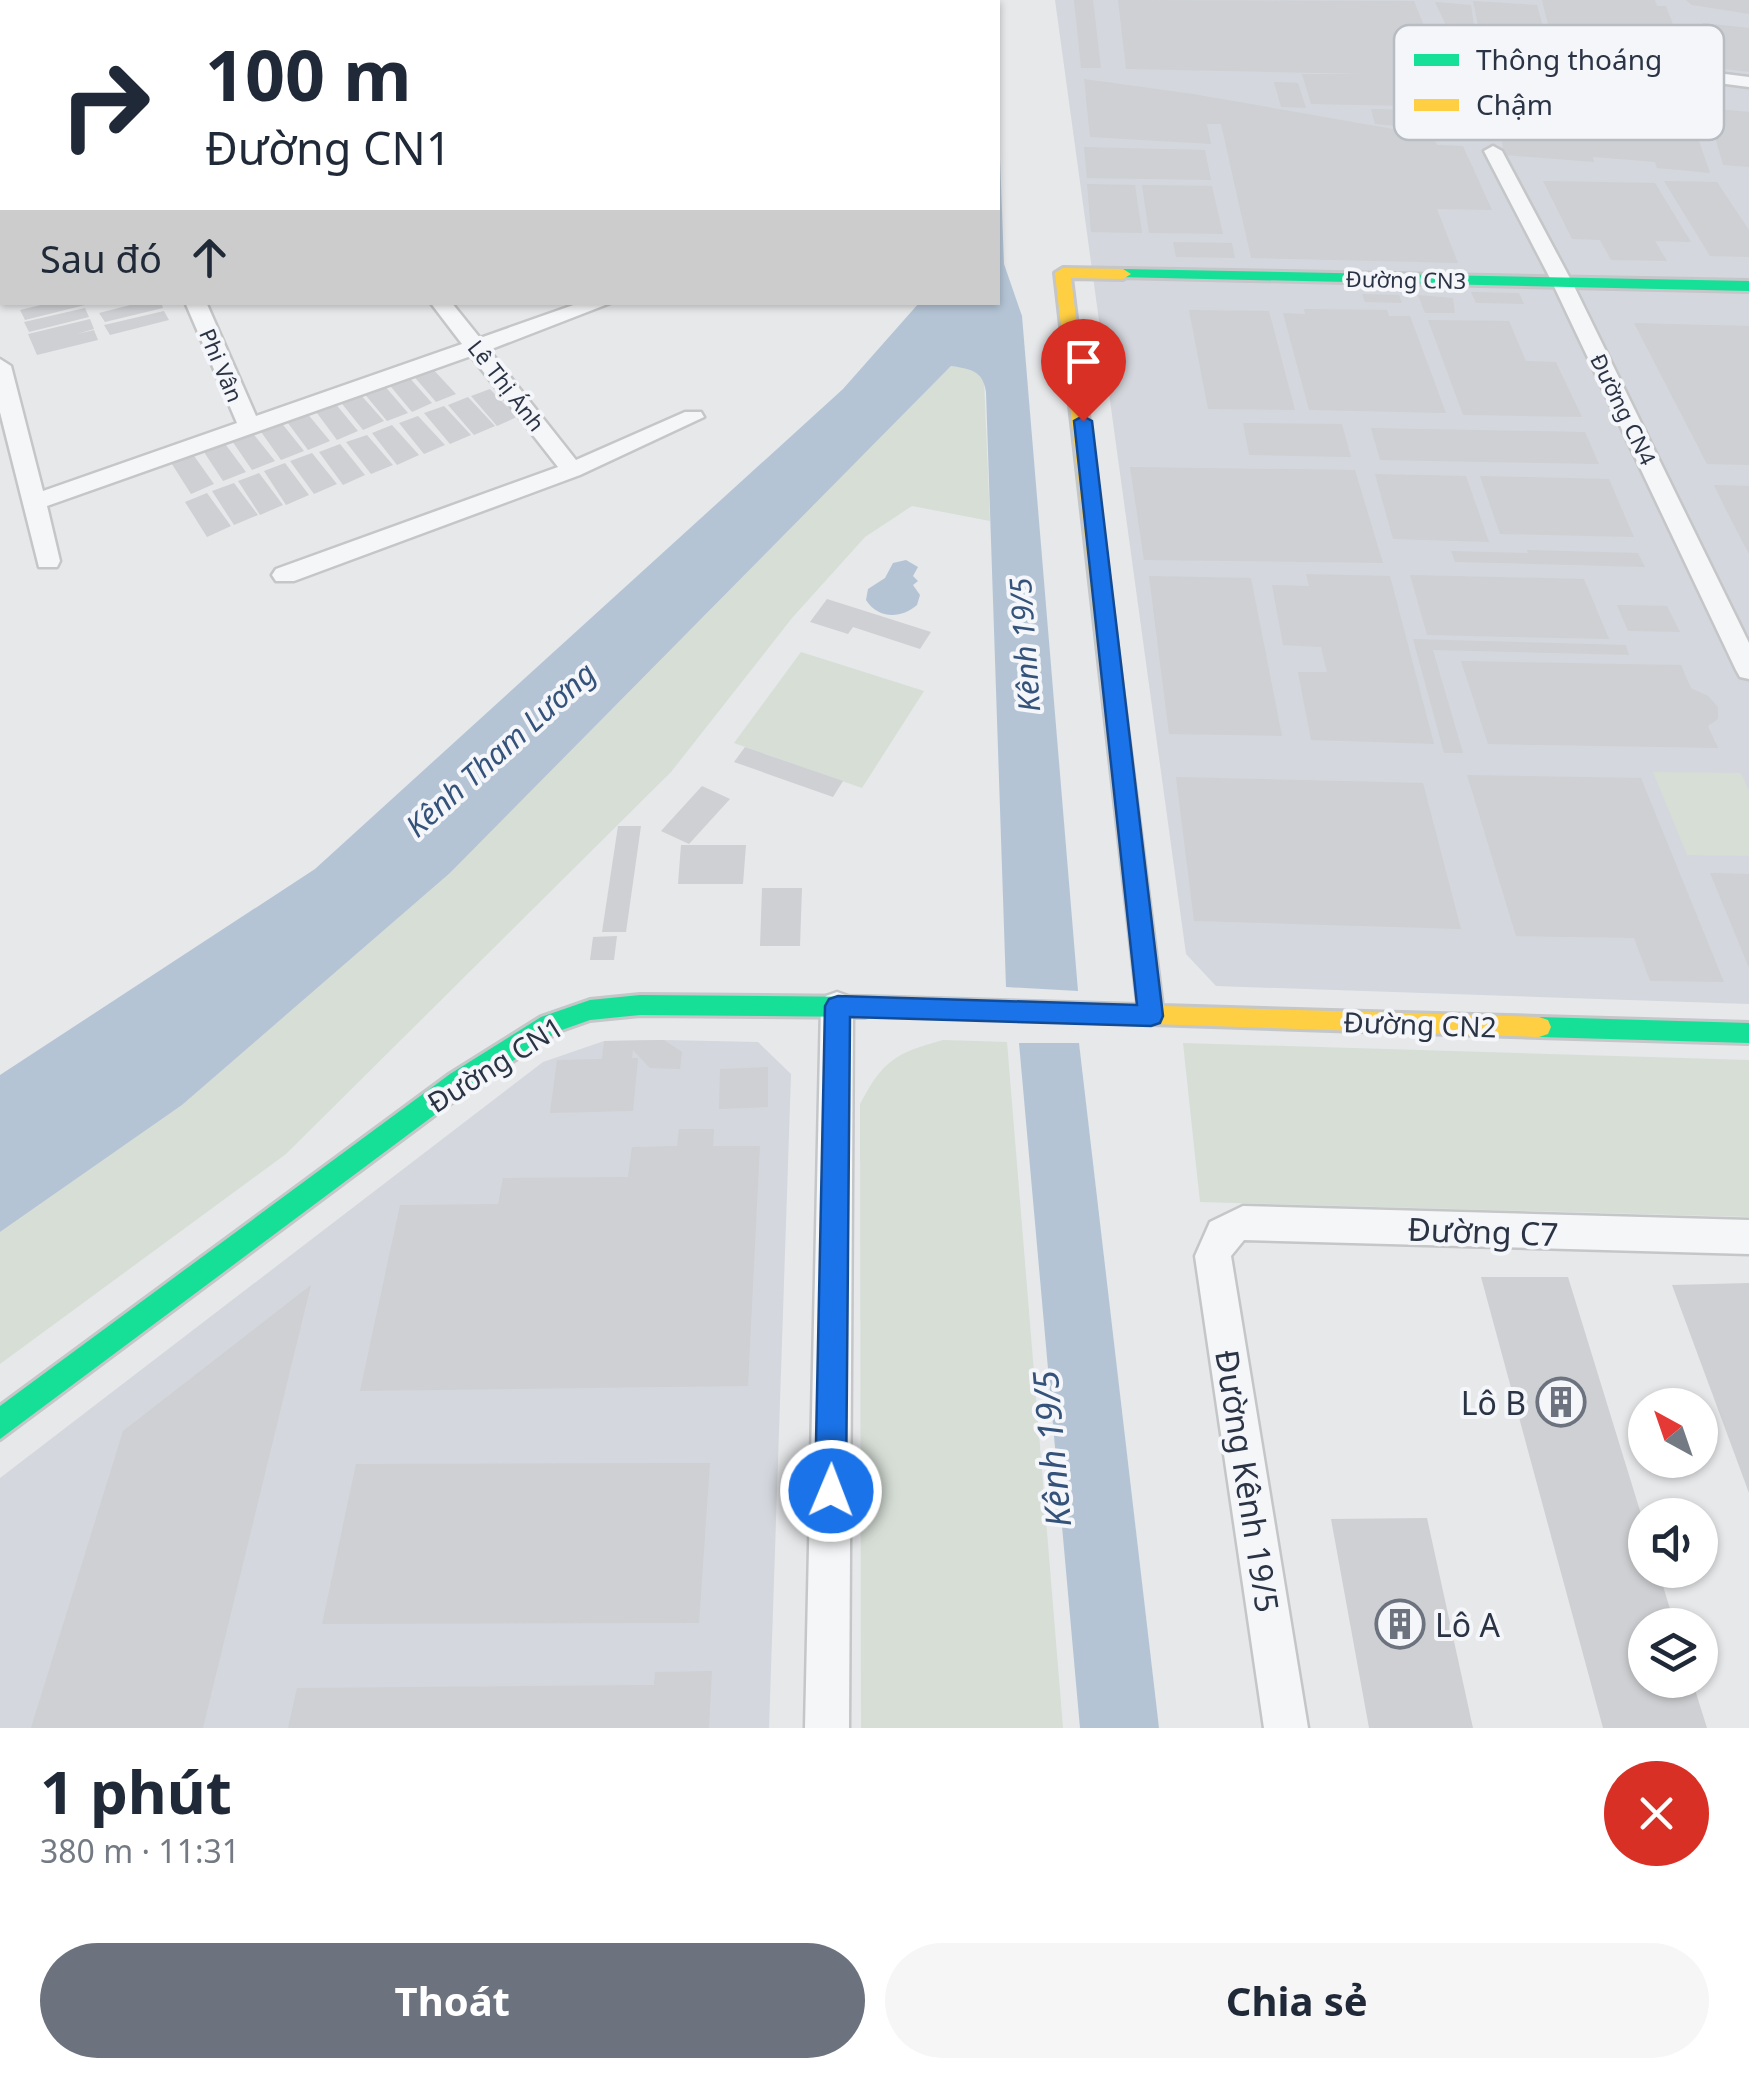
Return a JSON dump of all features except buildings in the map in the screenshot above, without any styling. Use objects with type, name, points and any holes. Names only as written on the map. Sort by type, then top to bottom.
[{"type":"street","points":[[1724,79],[1749,82]]},
{"type":"street","name":"Đường CN4","points":[[1493,151],[1562,282],[1749,670]]},
{"type":"street","name":"Đường CN3","points":[[1151,1016],[1064,273],[1749,286]]},
{"type":"street","name":"Phi Vân","points":[[196,305],[250,428]]},
{"type":"street","name":"Lê Thị Ánh","points":[[442,305],[572,470]]},
{"type":"street","points":[[32,503],[595,305]]},
{"type":"street","points":[[0,366],[48,561]]},
{"type":"street","points":[[285,574],[572,470],[693,416]]},
{"type":"street","name":"Đường CN1","points":[[0,1424],[459,1082],[550,1024],[614,1006],[838,1006],[1092,1013]]},
{"type":"street","points":[[828,1728],[838,1006]]},
{"type":"street","name":"Đường CN2","points":[[1092,1013],[1749,1033]]},
{"type":"street","name":"Đường C7","points":[[1220,1235],[1230,1226],[1243,1223],[1749,1238]]},
{"type":"street","name":"Đường Kênh 19/5","points":[[1220,1235],[1213,1256],[1286,1728]]},
{"type":"shaded area","points":[[1055,0],[1749,0],[1749,1004],[1216,986],[1186,954]]},
{"type":"shaded area","points":[[951,366],[974,369],[984,380],[990,521],[912,506],[865,537],[792,618],[671,772],[286,1154],[0,1364],[0,1232],[182,1105],[450,873]]},
{"type":"shaded area","points":[[801,652],[924,691],[862,788],[734,743]]},
{"type":"shaded area","points":[[1653,772],[1741,773],[1749,791],[1749,856],[1687,855]]},
{"type":"shaded area","points":[[943,1040],[1007,1042],[1063,1728],[861,1728],[860,1104],[892,1060]]},
{"type":"shaded area","points":[[604,1041],[758,1042],[791,1074],[769,1728],[0,1728],[0,1478],[543,1062]]},
{"type":"shaded area","points":[[1183,1043],[1749,1060],[1749,1217],[1200,1202]]},
{"type":"water","name":"Kênh Tham Lương","points":[[1000,159],[1004,264],[1022,316],[1078,991],[1006,987],[986,392],[979,375],[951,366],[450,873],[182,1105],[0,1232],[0,1075],[315,869],[843,389],[917,305],[1000,305]]},
{"type":"water","points":[[906,560],[918,567],[913,576],[918,581],[913,585],[920,595],[917,605],[897,615],[883,614],[866,600],[868,589],[885,578],[893,563]]},
{"type":"water","points":[[1019,1043],[1079,1043],[1159,1728],[1080,1728]]},
{"type":"traffic: fast","points":[[1123,274],[1749,286]]},
{"type":"traffic: fast","points":[[0,1424],[459,1082],[550,1024],[590,1010],[640,1005],[865,1007]]},
{"type":"traffic: fast","points":[[1539,1027],[1749,1033]]},
{"type":"traffic: slow","points":[[1123,274],[1063,273],[1151,1016]]},
{"type":"traffic: slow","points":[[865,1007],[1539,1027]]},
{"type":"place","name":"Lô B","points":[[1561,1402]]},
{"type":"place","name":"Lô A","points":[[1400,1624]]},
{"type":"route","points":[[831,1491],[838,1006],[1151,1016],[1083,421]]},
{"type":"water label","name":"Kênh 19/5","points":[[1024,645]]},
{"type":"water label","name":"Kênh 19/5","points":[[1051,1449]]}]
